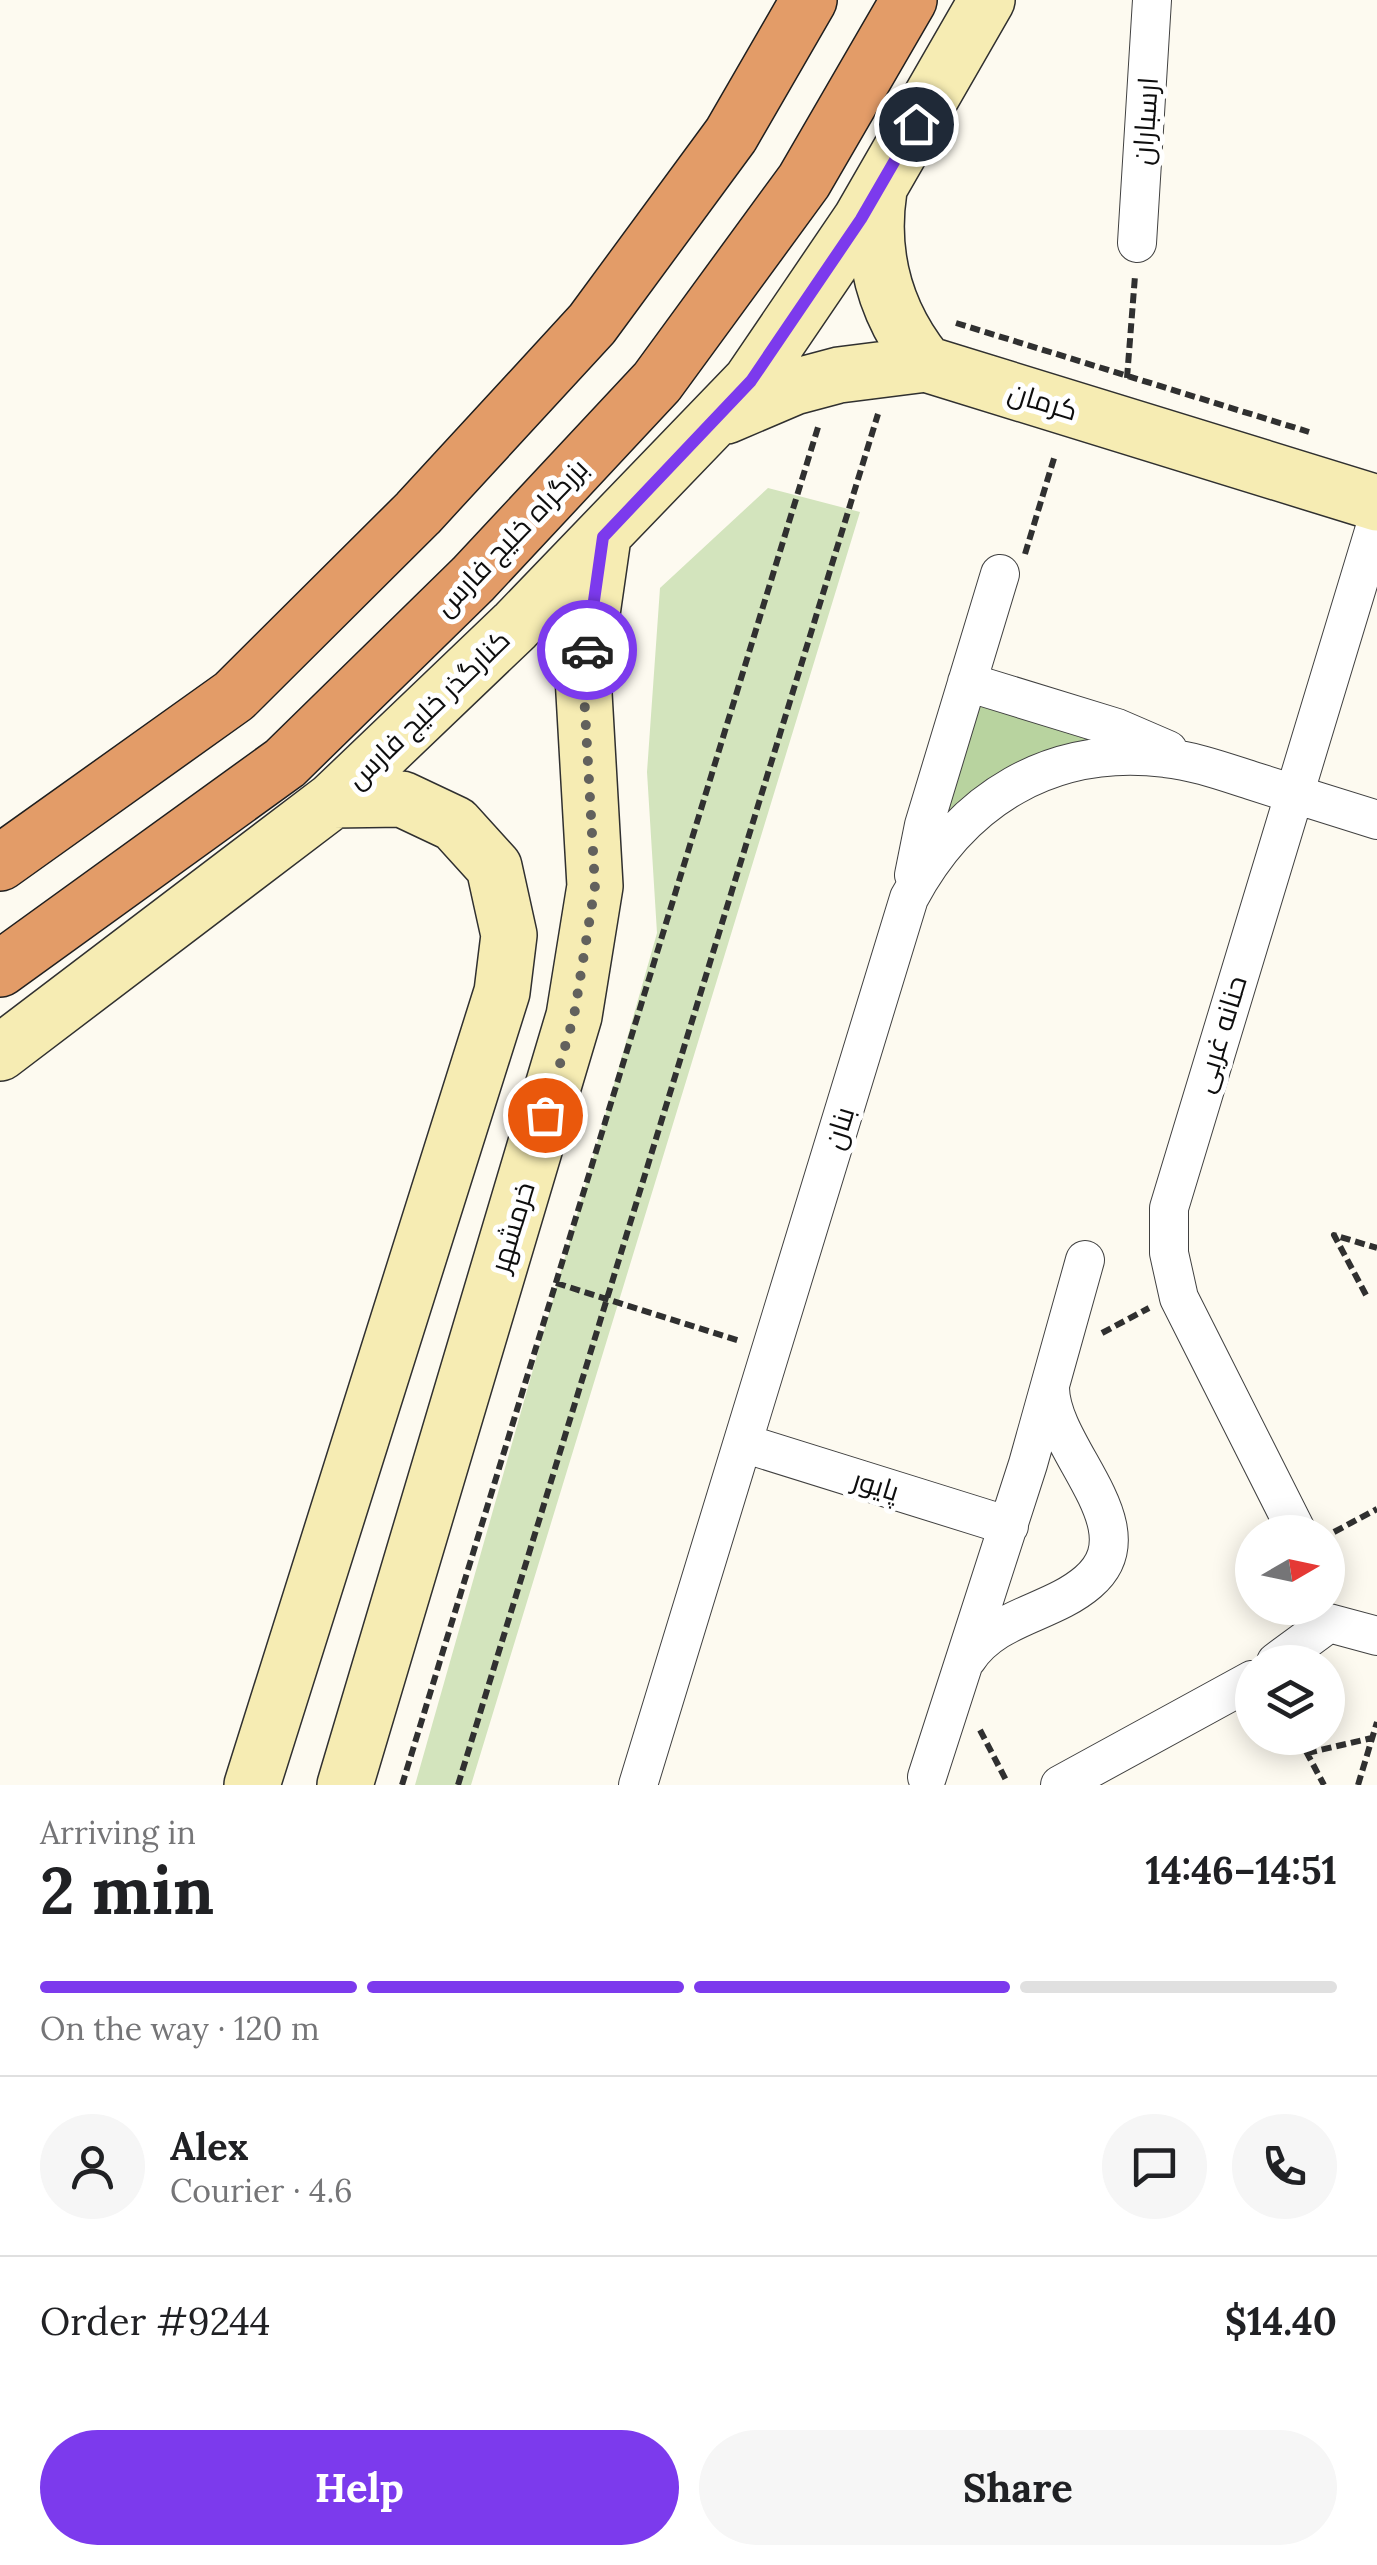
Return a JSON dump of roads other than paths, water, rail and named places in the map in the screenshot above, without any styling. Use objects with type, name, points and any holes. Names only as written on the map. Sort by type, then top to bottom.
[{"type":"highway","points":[[0,863],[234,696],[418,513],[592,324],[731,136],[809,0]]},
{"type":"highway","name":"بزرگراه خلیج فارس","points":[[0,969],[286,762],[473,580],[657,382],[804,182],[910,0]]},
{"type":"street","name":"کنارگذر خلیج فارس","points":[[0,1053],[333,800],[515,626],[751,381],[880,186],[987,0]]},
{"type":"street","name":"ارسباران","points":[[1137,243],[1152,0]]},
{"type":"street","points":[[880,186],[875,215],[879,273],[898,323],[932,341]]},
{"type":"street","name":"کرمان","points":[[710,424],[794,387],[868,370],[932,341],[1121,399],[1377,503]]},
{"type":"street","name":"حنانه غربی","points":[[1305,1515],[1187,1320],[1172,1276],[1168,1230],[1174,1186],[1377,521]]},
{"type":"street","name":"خرمشهر","points":[[345,1785],[574,1016],[595,886],[583,676],[603,537]]},
{"type":"street","points":[[909,898],[924,825],[1000,574]]},
{"type":"street","points":[[968,682],[1117,728],[1212,768]]},
{"type":"street","name":"بنان","points":[[638,1785],[909,898],[925,868],[965,820],[1016,784],[1045,770],[1106,756],[1170,758],[1377,820]]},
{"type":"street","points":[[252,1785],[502,992],[509,935],[494,867],[455,824],[402,798],[333,800]]},
{"type":"street","points":[[461,1117],[536,1148]]},
{"type":"street","points":[[927,1776],[1028,1464],[1085,1260]]},
{"type":"street","points":[[963,1664],[984,1639],[1084,1586],[1107,1554],[1110,1540],[1106,1513],[1053,1414],[1050,1381]]},
{"type":"street","points":[[1028,1464],[1043,1446],[1065,1441]]},
{"type":"street","name":"پایور","points":[[742,1443],[1008,1526]]},
{"type":"street","points":[[991,1583],[993,1606],[1010,1623]]},
{"type":"street","points":[[1345,1623],[1377,1636]]},
{"type":"street","points":[[1294,1645],[1315,1625]]},
{"type":"street","points":[[1060,1785],[1235,1689]]}]
